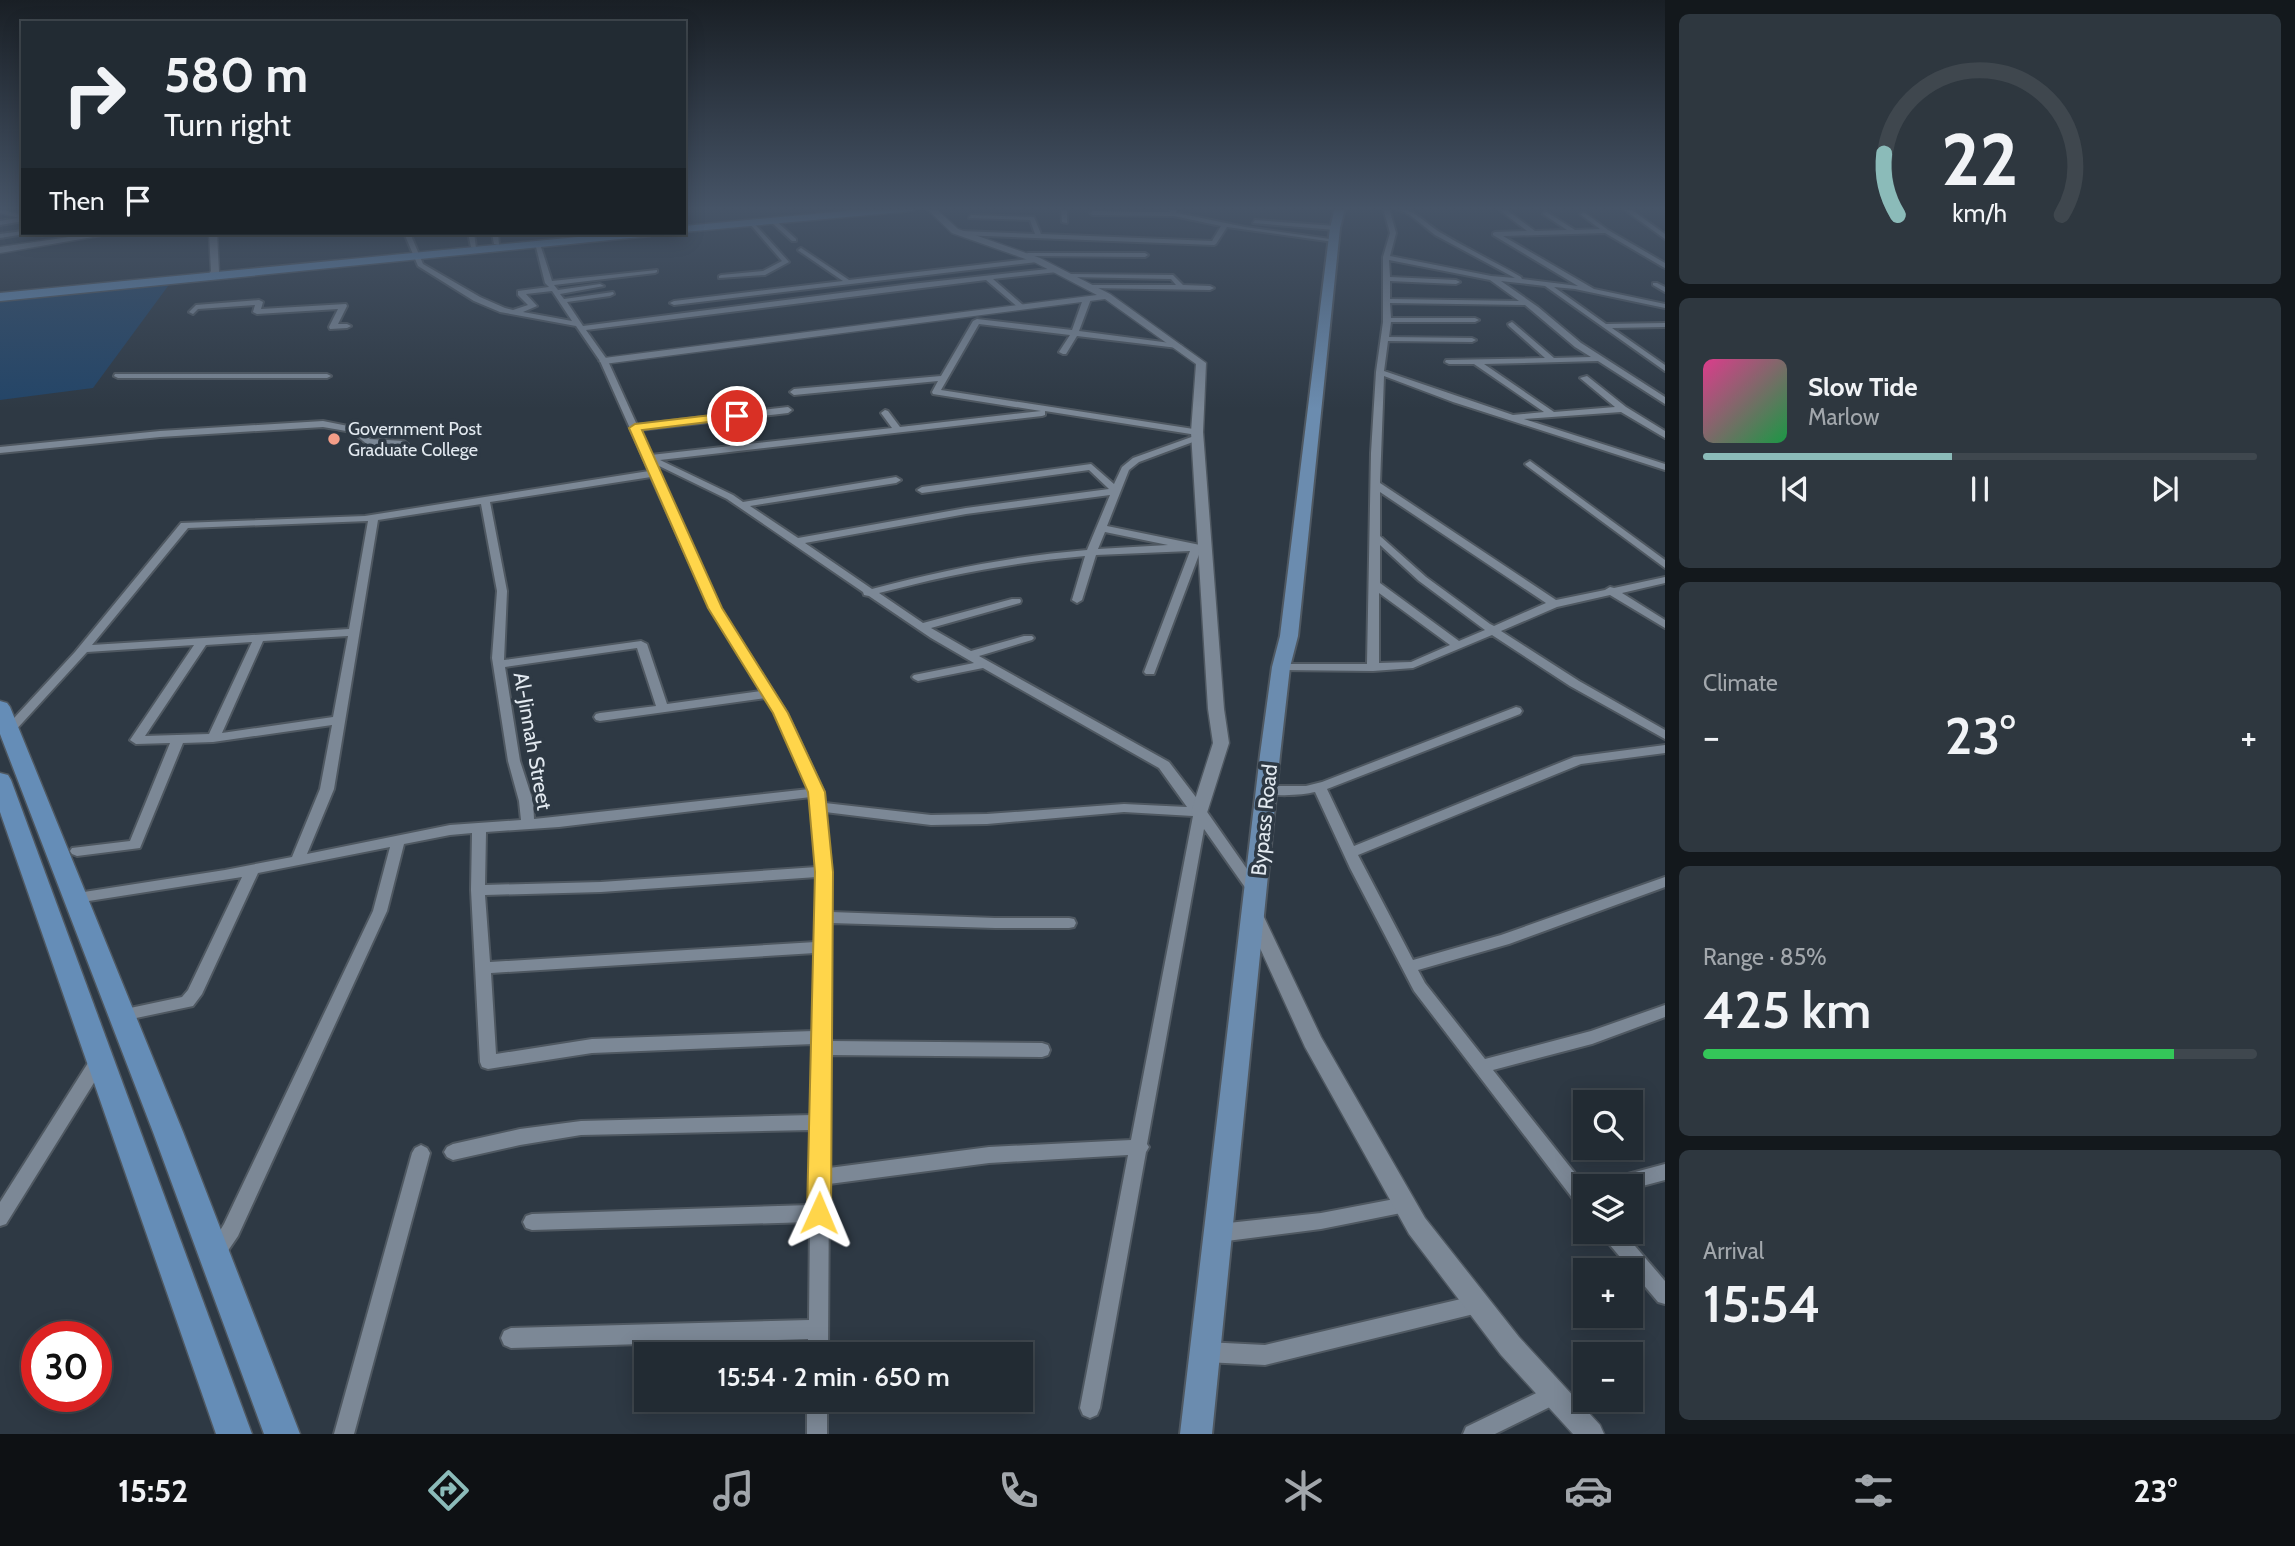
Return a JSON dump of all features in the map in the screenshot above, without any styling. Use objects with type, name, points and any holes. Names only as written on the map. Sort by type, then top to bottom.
[{"type":"highway","points":[[0,295],[204,275]]},
{"type":"highway","points":[[4,719],[122,1015],[282,1434]]},
{"type":"highway","points":[[2,792],[101,1057],[234,1434]]},
{"type":"main road","name":"Bypass Road","points":[[1196,1434],[1281,667],[1289,636],[1330,275]]},
{"type":"street","points":[[437,275],[477,299],[512,312],[581,327],[1015,275]]},
{"type":"street","points":[[555,275],[555,291],[604,361],[715,608],[769,694],[817,792],[824,872],[818,1342]]},
{"type":"street","points":[[555,291],[635,275]]},
{"type":"street","points":[[720,277],[743,275]]},
{"type":"street","points":[[838,275],[846,280]]},
{"type":"street","points":[[674,303],[895,275]]},
{"type":"street","points":[[1373,668],[1375,484],[1380,372],[1387,320],[1386,275]]},
{"type":"street","points":[[1476,275],[1543,282],[1665,306]]},
{"type":"street","points":[[1514,275],[1526,281]]},
{"type":"street","points":[[1564,275],[1591,290]]},
{"type":"street","points":[[1070,276],[1173,276],[1181,286]]},
{"type":"street","points":[[1070,276],[1087,292],[1107,296],[1201,363],[1198,434],[1201,548],[1221,743],[1200,812],[1090,1408]]},
{"type":"street","points":[[988,278],[1020,307]]},
{"type":"street","points":[[1491,278],[1571,340],[1665,401]]},
{"type":"street","points":[[1386,279],[1456,282]]},
{"type":"street","points":[[1543,282],[1665,369]]},
{"type":"street","points":[[1655,285],[1665,290]]},
{"type":"street","points":[[512,312],[533,306],[521,293],[600,286]]},
{"type":"street","points":[[604,361],[1020,307],[1087,292],[1181,286],[1210,288]]},
{"type":"street","points":[[555,291],[610,294]]},
{"type":"street","points":[[1063,352],[1074,334],[1087,292]]},
{"type":"street","points":[[1387,301],[1526,303]]},
{"type":"street","points":[[193,312],[196,307],[259,302],[257,312],[343,306],[332,327],[347,326]]},
{"type":"street","points":[[1387,320],[1475,320]]},
{"type":"street","points":[[1178,346],[977,321],[936,392],[1198,434]]},
{"type":"street","points":[[1512,324],[1552,360]]},
{"type":"street","points":[[1606,326],[1665,325]]},
{"type":"street","points":[[1385,340],[1472,340]]},
{"type":"street","points":[[1449,362],[1600,359]]},
{"type":"street","points":[[1475,361],[1552,414]]},
{"type":"street","points":[[118,376],[325,373],[138,372]]},
{"type":"street","points":[[1380,372],[1509,418],[1665,467]]},
{"type":"street","points":[[794,392],[944,378]]},
{"type":"street","points":[[1584,378],[1623,409],[1665,435]]},
{"type":"street","points":[[1509,418],[1623,409]]},
{"type":"street","points":[[635,428],[788,410]]},
{"type":"street","points":[[649,458],[1059,411]]},
{"type":"street","points":[[885,413],[898,430]]},
{"type":"street","points":[[0,450],[160,434],[323,424],[355,430],[368,443],[404,444]]},
{"type":"street","points":[[1077,600],[1092,551],[1125,469],[1136,460],[1198,434]]},
{"type":"street","points":[[649,458],[730,496],[868,593],[922,627],[1164,765],[1200,812],[1255,904],[1312,1041],[1417,1226],[1510,1346],[1591,1434]]},
{"type":"street","points":[[1530,464],[1665,565]]},
{"type":"street","points":[[922,490],[1091,467],[1115,491]]},
{"type":"street","points":[[4,719],[83,649],[185,525],[290,523],[374,517],[656,473]]},
{"type":"street","points":[[741,505],[896,480]]},
{"type":"street","points":[[1375,484],[1554,604]]},
{"type":"street","points":[[795,542],[966,511],[1115,491]]},
{"type":"street","name":"Al-Jinnah Street","points":[[485,499],[502,590],[499,664],[514,761],[526,800],[528,824]]},
{"type":"street","points":[[297,862],[327,789],[374,517]]},
{"type":"street","points":[[1101,527],[1201,548]]},
{"type":"street","points":[[1374,536],[1394,549],[1429,584],[1541,663],[1665,735]]},
{"type":"street","points":[[868,593],[921,578],[1001,562],[1092,551],[1201,548]]},
{"type":"street","points":[[1150,671],[1201,548]]},
{"type":"street","points":[[1281,667],[1373,668],[1413,665],[1554,604],[1665,580]]},
{"type":"street","points":[[1373,583],[1457,645]]},
{"type":"street","points":[[1610,590],[1665,625]]},
{"type":"street","points":[[922,627],[1016,601]]},
{"type":"street","points":[[83,649],[354,632]]},
{"type":"street","points":[[213,738],[259,638]]},
{"type":"street","points":[[971,655],[1028,638]]},
{"type":"street","points":[[202,642],[136,740],[213,738],[339,720]]},
{"type":"street","points":[[499,664],[641,644],[663,709]]},
{"type":"street","points":[[918,677],[986,664]]},
{"type":"street","points":[[600,718],[769,694]]},
{"type":"street","points":[[1267,790],[1306,790],[1320,786],[1516,711]]},
{"type":"street","points":[[76,851],[135,845],[178,739]]},
{"type":"street","points":[[1350,853],[1579,760],[1665,749]]},
{"type":"street","points":[[1320,786],[1350,853],[1419,986],[1573,1184]]},
{"type":"street","points":[[76,898],[251,871],[450,830],[480,830],[817,792]]},
{"type":"street","points":[[818,807],[931,820],[987,819],[1124,808],[1200,812]]},
{"type":"street","points":[[480,830],[478,890],[488,1062],[592,1046],[821,1043],[1042,1050]]},
{"type":"street","points":[[214,1254],[231,1230],[380,911],[398,841]]},
{"type":"street","points":[[122,1015],[187,1002],[194,994],[251,871]]},
{"type":"street","points":[[478,890],[601,887],[824,872]]},
{"type":"street","points":[[1409,967],[1504,940],[1665,882]]},
{"type":"street","points":[[823,917],[1069,923]]},
{"type":"street","points":[[482,968],[822,947]]},
{"type":"street","points":[[1481,1067],[1592,1037],[1665,1011]]},
{"type":"street","points":[[0,1219],[101,1057]]},
{"type":"street","points":[[453,1152],[520,1137],[581,1128],[820,1122]]},
{"type":"street","points":[[820,1177],[989,1156],[1140,1147]]},
{"type":"street","points":[[344,1434],[421,1153]]},
{"type":"street","points":[[1643,1178],[1665,1172]]},
{"type":"street","points":[[1219,1233],[1321,1221],[1405,1205]]},
{"type":"street","points":[[532,1222],[819,1213]]},
{"type":"street","points":[[1621,1244],[1665,1295]]},
{"type":"street","points":[[1205,1352],[1265,1355],[1478,1304]]},
{"type":"street","points":[[511,1338],[818,1329]]},
{"type":"street","points":[[1473,1434],[1555,1394]]},
{"type":"street","points":[[817,1412],[817,1434]]},
{"type":"shaded area","points":[[171,282],[93,388],[0,400],[0,299]]},
{"type":"place","name":"Government Post Graduate College","points":[[334,439]]},
{"type":"route","points":[[737,416],[635,428],[715,608],[780,713],[817,792],[824,872],[819,1213]]}]
